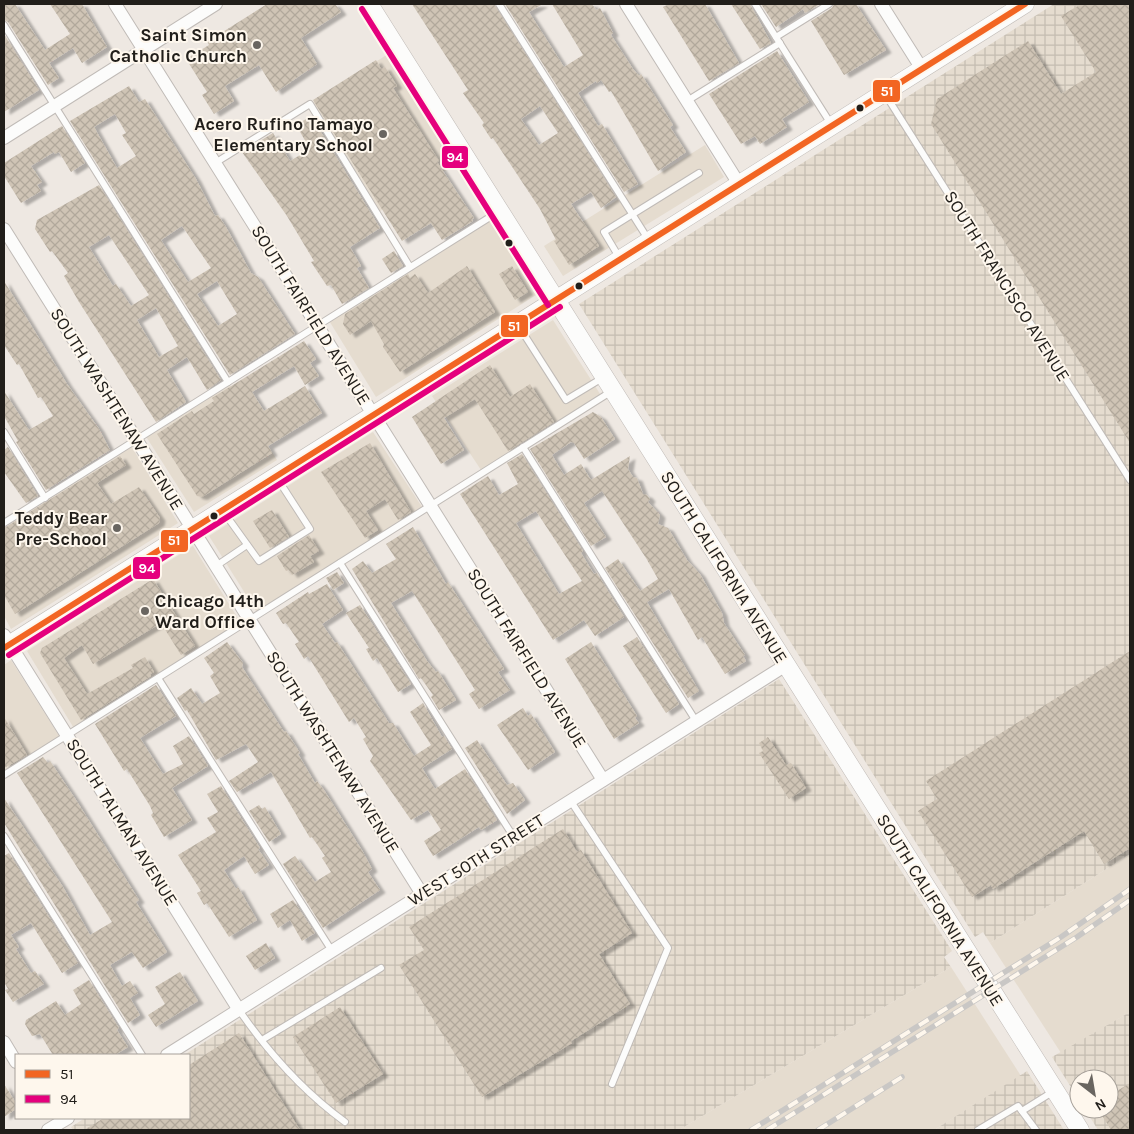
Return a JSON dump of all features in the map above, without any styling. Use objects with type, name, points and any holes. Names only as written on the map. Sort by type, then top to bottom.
[{"type":"street","name":"SOUTH FAIRFIELD AVENUE","points":[[115,4],[603,780]]},
{"type":"street","points":[[4,138],[216,4]]},
{"type":"street","name":"SOUTH CALIFORNIA AVENUE","points":[[369,4],[1080,1130]]},
{"type":"street","points":[[626,4],[739,184]]},
{"type":"street","points":[[881,4],[922,69]]},
{"type":"street","points":[[6,642],[193,529],[922,69],[1017,6]]},
{"type":"street","name":"SOUTH WASHTENAW AVENUE","points":[[4,228],[422,894]]},
{"type":"street","name":"SOUTH TALMAN AVENUE","points":[[6,642],[67,735],[239,1010]]},
{"type":"street","name":"WEST 50TH STREET","points":[[169,1054],[786,665]]},
{"type":"street","points":[[4,1042],[15,1060]]},
{"type":"street","points":[[54,1126],[66,1119]]},
{"type":"lane","points":[[499,4],[648,241]]},
{"type":"lane","points":[[755,4],[832,125]]},
{"type":"lane","points":[[687,101],[829,4]]},
{"type":"lane","points":[[4,25],[228,382]]},
{"type":"lane","name":"SOUTH FRANCISCO AVENUE","points":[[884,93],[1130,480]]},
{"type":"lane","points":[[215,163],[310,104],[410,267]]},
{"type":"lane","points":[[620,259],[604,232],[699,173]]},
{"type":"lane","points":[[4,523],[500,211]]},
{"type":"lane","points":[[517,324],[566,400],[608,384]]},
{"type":"lane","points":[[4,775],[523,447],[608,384]]},
{"type":"lane","points":[[4,432],[45,498]]},
{"type":"lane","points":[[523,447],[696,721]]},
{"type":"lane","points":[[223,510],[259,561],[310,528],[276,476]]},
{"type":"lane","points":[[216,566],[247,544]]},
{"type":"lane","points":[[340,563],[513,836]]},
{"type":"lane","points":[[158,678],[332,951]]},
{"type":"lane","points":[[570,800],[668,948],[612,1084]]},
{"type":"lane","points":[[4,836],[141,1054]]},
{"type":"lane","points":[[262,1040],[380,968]]},
{"type":"lane","points":[[239,1010],[262,1040],[317,1102],[345,1122]]},
{"type":"lane","points":[[1022,1111],[1055,1090]]},
{"type":"lane","points":[[978,1130],[1018,1106],[1036,1130]]},
{"type":"shaded area","points":[[1054,4],[1130,4],[1130,854],[990,943],[983,932],[975,937],[579,304]]},
{"type":"shaded area","name":"Acero Rufino Tamayo Elementary School","points":[[388,54],[456,164],[377,213],[310,104]]},
{"type":"shaded area","points":[[705,145],[724,177],[563,276],[544,246]]},
{"type":"shaded area","points":[[490,217],[536,295],[376,397],[328,319]]},
{"type":"shaded area","points":[[553,320],[602,397],[483,473],[432,396]]},
{"type":"shaded area","points":[[228,382],[277,460],[194,512],[145,435]]},
{"type":"shaded area","points":[[373,432],[424,510],[258,614],[209,536]]},
{"type":"shaded area","points":[[130,444],[178,523],[11,629],[4,616],[4,558],[39,535],[23,511]]},
{"type":"shaded area","points":[[193,546],[242,625],[75,730],[27,651]]},
{"type":"shaded area","points":[[11,660],[61,739],[4,775],[4,665]]},
{"type":"shaded area","points":[[779,679],[952,951],[944,957],[951,967],[679,1130],[73,1130],[71,1127],[83,1119],[190,1119],[190,1054],[186,1054]]},
{"type":"shaded area","points":[[1130,854],[1130,1012],[1061,1053],[990,943]]},
{"type":"shaded area","points":[[951,967],[1021,1076],[934,1130],[679,1130]]},
{"type":"shaded area","points":[[1130,1012],[1130,1130],[1098,1130],[1091,1119],[1119,1119],[1119,1069],[1069,1069],[1069,1084],[1052,1057]]},
{"type":"shaded area","points":[[1027,1071],[1064,1130],[934,1130]]},
{"type":"building","points":[[4,4],[15,4],[45,50],[70,34],[50,4],[82,4],[107,47],[82,63],[73,48],[49,63],[59,78],[48,85],[8,22],[4,20]]},
{"type":"building","name":"Saint Simon Catholic Church","points":[[267,4],[335,4],[341,12],[301,38],[317,64],[276,92],[259,65],[225,86],[234,101],[214,114],[202,95],[207,92],[186,59],[209,45],[206,40],[216,33],[218,35]]},
{"type":"building","points":[[412,4],[494,4],[616,197],[601,208],[591,192],[571,204],[599,246],[569,265],[554,241],[556,240],[540,209],[493,138],[491,139],[482,125],[484,123],[463,93],[468,90]],"holes":[[[540,106],[558,133],[539,145],[521,119]]]},
{"type":"building","points":[[505,4],[543,4],[529,12],[564,67],[583,55],[552,4],[592,4],[596,10],[600,8],[613,33],[611,35],[633,69],[639,76],[641,74],[673,125],[670,127],[686,152],[658,171],[611,91],[609,92],[601,80],[597,83],[596,81],[578,93],[598,126],[602,124],[638,184],[624,192]]},
{"type":"building","points":[[669,4],[705,4],[739,63],[709,81],[663,7]]},
{"type":"building","points":[[731,4],[750,4],[771,43],[760,49]]},
{"type":"building","points":[[761,4],[820,4],[805,13],[803,9],[776,27]]},
{"type":"building","points":[[834,4],[856,4],[886,50],[844,75],[811,21],[832,8]]},
{"type":"building","points":[[1081,4],[1130,4],[1130,443],[931,124],[937,99],[1028,41],[1061,94],[1096,72],[1061,16]]},
{"type":"building","points":[[4,34],[39,90],[4,112]]},
{"type":"building","points":[[777,51],[809,102],[782,119],[787,127],[760,144],[755,136],[741,144],[709,94]]},
{"type":"building","name":"Acero Rufino Tamayo Elementary School","points":[[376,60],[381,69],[385,67],[397,86],[393,88],[439,161],[437,162],[474,218],[472,219],[473,221],[442,240],[431,223],[402,241],[313,100]]},
{"type":"building","points":[[129,86],[139,102],[145,99],[196,179],[215,216],[218,215],[226,227],[251,273],[258,277],[295,334],[230,375],[70,121]],"holes":[[[115,114],[126,133],[122,135],[136,156],[117,168],[94,127]],[[182,226],[211,268],[188,282],[161,240]],[[217,281],[237,314],[218,326],[197,294]]]},
{"type":"building","points":[[311,116],[380,228],[350,247],[361,266],[357,268],[369,288],[342,304],[331,285],[327,286],[311,262],[314,261],[287,216],[242,152],[273,133],[290,161],[310,149],[296,125]]},
{"type":"building","points":[[62,126],[85,163],[71,172],[59,152],[55,154],[54,152],[31,166],[42,182],[37,185],[41,191],[21,203],[4,176],[4,163]]},
{"type":"building","points":[[99,185],[221,380],[207,390],[187,357],[167,370],[186,402],[156,422],[79,302],[64,276],[68,273],[52,251],[50,252],[35,229],[37,220]],"holes":[[[109,235],[149,295],[131,306],[116,284],[113,286],[89,247]],[[156,308],[178,346],[159,357],[137,320]]]},
{"type":"building","points":[[394,251],[403,266],[391,273],[382,259]]},
{"type":"building","points":[[467,266],[495,312],[400,372],[383,347],[384,344],[371,321],[350,335],[343,324],[345,314],[408,274],[410,278],[415,274],[428,293]]},
{"type":"building","points":[[512,266],[528,292],[515,300],[499,274]]},
{"type":"building","points":[[4,281],[67,384],[99,429],[110,450],[46,490],[16,442],[18,441],[4,416],[4,391],[29,430],[53,416],[41,397],[38,398],[19,364],[17,365],[4,345]]},
{"type":"building","points":[[304,341],[316,359],[310,363],[319,376],[305,385],[294,366],[252,392],[264,411],[305,386],[322,413],[268,446],[272,453],[202,497],[197,496],[157,434],[192,411],[194,414],[214,401],[212,398]]},
{"type":"building","points":[[490,365],[510,397],[530,384],[554,422],[508,451],[475,399],[444,418],[464,450],[441,464],[412,417]]},
{"type":"building","points":[[593,412],[601,417],[615,439],[584,459],[574,443],[571,442],[552,455],[564,475],[581,464],[591,480],[630,456],[628,469],[633,477],[637,478],[643,494],[647,495],[650,499],[648,502],[660,515],[658,524],[668,528],[687,560],[700,574],[722,613],[724,623],[745,655],[743,656],[746,661],[725,674],[702,637],[698,640],[669,589],[647,602],[699,691],[688,698],[605,568],[618,559],[640,591],[658,579],[646,558],[602,491],[584,503],[606,537],[591,546],[530,449]]},
{"type":"building","points":[[370,443],[411,512],[398,520],[385,499],[366,511],[378,530],[365,538],[321,472]]},
{"type":"building","points":[[8,447],[38,496],[26,503],[4,472],[4,450]]},
{"type":"building","points":[[522,454],[583,551],[581,553],[594,574],[597,573],[624,617],[595,636],[584,620],[553,640],[460,494],[488,476],[499,495],[518,484],[507,463]],"holes":[[[536,511],[582,581],[559,594],[516,523]]]},
{"type":"building","points":[[120,456],[126,465],[97,483],[111,504],[139,487],[160,518],[159,523],[15,614],[4,595],[4,528]]},
{"type":"building","points":[[272,510],[289,537],[270,548],[253,521]]},
{"type":"building","points":[[413,527],[446,584],[448,582],[504,669],[498,672],[510,690],[479,709],[469,694],[475,690],[412,591],[391,603],[427,661],[436,672],[438,671],[456,700],[439,710],[431,697],[433,695],[421,678],[419,679],[352,569],[363,561],[372,573],[396,559],[386,544]]},
{"type":"building","points":[[309,535],[319,551],[310,556],[314,562],[292,575],[289,570],[286,571],[277,556]]},
{"type":"building","points":[[337,572],[344,583],[333,590],[326,578]]},
{"type":"building","points":[[153,579],[195,646],[181,655],[161,623],[93,664],[82,645],[64,658],[87,694],[133,668],[131,665],[145,657],[154,672],[150,674],[151,676],[81,720],[40,653],[42,648]]},
{"type":"building","points":[[327,584],[343,610],[322,624],[335,643],[337,642],[389,723],[393,723],[414,756],[431,745],[410,712],[423,703],[442,737],[444,736],[452,749],[422,768],[435,789],[465,769],[497,820],[481,830],[479,827],[433,856],[424,841],[441,830],[428,810],[411,820],[370,761],[373,756],[363,739],[366,737],[354,718],[349,722],[308,656],[304,659],[295,644],[299,642],[286,623],[283,624],[276,613],[308,592],[309,594]]},
{"type":"building","points":[[360,605],[411,684],[398,692],[377,658],[373,661],[366,649],[369,648],[346,613]]},
{"type":"building","points":[[637,637],[679,704],[666,713],[623,646]]},
{"type":"building","points":[[227,642],[243,663],[242,667],[284,732],[286,731],[300,753],[298,754],[315,783],[317,781],[324,790],[363,852],[372,869],[368,872],[380,890],[323,928],[283,864],[295,856],[315,882],[331,872],[322,858],[325,856],[312,837],[310,838],[271,772],[237,792],[229,781],[258,762],[246,744],[216,760],[187,710],[185,711],[177,698],[191,688],[202,704],[220,693],[210,676],[214,673],[204,658]]},
{"type":"building","points":[[591,642],[637,716],[635,718],[639,723],[614,739],[565,659]]},
{"type":"building","points":[[1130,651],[1130,848],[1104,864],[1084,831],[993,889],[991,885],[972,897],[918,811],[937,799],[926,781]]},
{"type":"building","points":[[156,685],[176,716],[140,738],[163,774],[183,764],[173,746],[189,736],[208,766],[172,788],[192,820],[164,837],[151,815],[153,813],[150,806],[127,769],[124,771],[95,724]]},
{"type":"building","points":[[523,708],[528,716],[531,714],[555,752],[528,770],[497,725]]},
{"type":"building","points":[[4,717],[27,755],[4,768]]},
{"type":"building","points":[[768,737],[786,765],[791,763],[806,788],[789,799],[759,753],[763,751],[759,743]]},
{"type":"building","points":[[477,740],[507,785],[513,783],[525,800],[507,814],[465,748]]},
{"type":"building","points":[[43,757],[48,763],[50,761],[76,800],[139,900],[136,902],[167,952],[143,968],[132,952],[110,965],[122,986],[130,981],[138,993],[130,998],[140,1015],[128,1023],[4,823],[4,798],[63,887],[90,935],[112,922],[17,773]]},
{"type":"building","points":[[221,786],[269,865],[255,874],[244,856],[224,870],[236,889],[238,887],[257,920],[229,937],[207,903],[204,905],[197,893],[201,891],[178,855],[216,832],[207,818],[218,812],[207,794]]},
{"type":"building","points":[[259,805],[262,809],[265,807],[281,834],[269,842],[249,811]]},
{"type":"building","points":[[563,829],[577,852],[581,850],[632,933],[599,954],[630,1004],[571,1041],[572,1043],[482,1097],[399,965],[424,950],[409,927]]},
{"type":"building","points":[[9,853],[78,963],[62,973],[31,923],[11,935],[19,947],[16,949],[31,973],[35,971],[44,984],[13,1002],[5,990],[8,989],[4,982],[4,856]]},
{"type":"building","points":[[293,900],[315,933],[302,941],[290,920],[278,928],[270,914]]},
{"type":"building","points":[[266,943],[275,958],[255,970],[246,956]]},
{"type":"building","points":[[180,972],[198,1001],[156,1027],[148,1015],[165,1004],[155,987]]},
{"type":"building","points":[[89,980],[119,1028],[117,1030],[128,1047],[117,1054],[52,1054],[40,1034],[32,1036],[25,1024],[26,1020],[56,1001],[65,1015],[81,1004],[73,990]]},
{"type":"building","points":[[340,1007],[383,1074],[336,1103],[293,1037]]},
{"type":"building","points":[[239,1033],[300,1130],[84,1130],[102,1119],[190,1119],[190,1064]]},
{"type":"building","points":[[1130,1083],[1130,1130],[1111,1130],[1104,1119],[1119,1119],[1119,1090]]},
{"type":"building","points":[[4,1084],[15,1101],[15,1110],[4,1117]]},
{"type":"railway","points":[[751,1130],[1061,937],[1130,889]]},
{"type":"railway","points":[[767,1130],[1077,937],[1130,900]]},
{"type":"railway","points":[[818,1130],[902,1077]]},
{"type":"transit line","name":"51","points":[[4,648],[1025,4]]},
{"type":"transit line","name":"94","points":[[362,9],[548,305]]},
{"type":"transit line","name":"94","points":[[9,655],[560,307]]},
{"type":"place","name":"Saint Simon Catholic Church","points":[[257,45]]},
{"type":"place","name":"Acero Rufino Tamayo Elementary School","points":[[383,134]]},
{"type":"place","name":"Teddy Bear Pre-School","points":[[117,528]]},
{"type":"place","name":"Chicago 14th Ward Office","points":[[145,611]]}]
